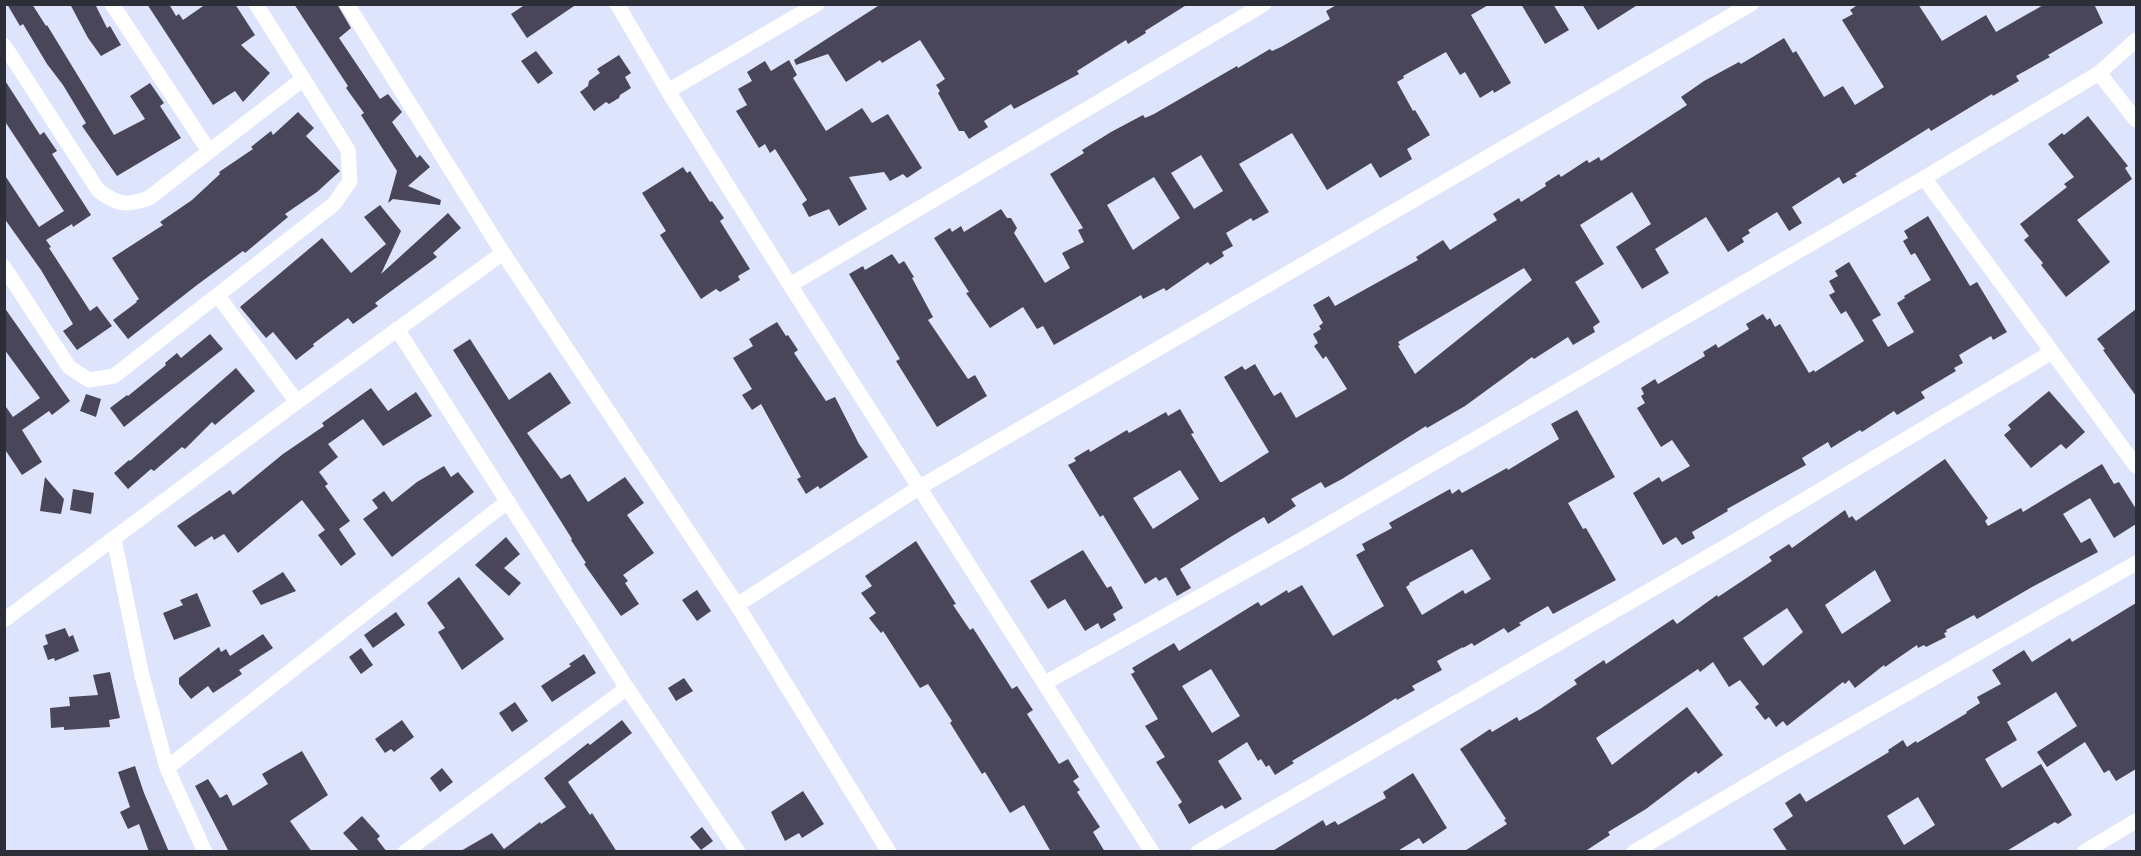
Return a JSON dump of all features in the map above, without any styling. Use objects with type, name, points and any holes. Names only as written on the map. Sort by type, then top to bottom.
[{"type":"street","points":[[112,4],[209,151]]},
{"type":"street","points":[[4,267],[69,367],[89,380],[114,376],[334,204],[350,181],[348,150],[256,4]]},
{"type":"street","points":[[347,4],[503,253],[737,605],[889,852]]},
{"type":"street","points":[[617,4],[668,91],[790,285],[1152,852]]},
{"type":"street","points":[[668,91],[817,4]]},
{"type":"street","points":[[790,285],[1264,4]]},
{"type":"street","points":[[737,605],[920,487],[1750,4]]},
{"type":"street","points":[[1045,683],[1304,539],[1924,178],[2099,74],[2136,40]]},
{"type":"street","points":[[4,45],[98,190],[108,198],[120,203],[135,203],[149,198],[303,79]]},
{"type":"street","points":[[2099,74],[2136,120]]},
{"type":"street","points":[[1924,178],[2136,466]]},
{"type":"street","points":[[4,620],[297,402],[503,253]]},
{"type":"street","points":[[218,296],[297,402]]},
{"type":"street","points":[[397,329],[627,688],[738,852]]},
{"type":"street","points":[[1198,852],[1730,544],[2052,352]]},
{"type":"street","points":[[167,768],[508,501]]},
{"type":"street","points":[[114,539],[142,676],[167,768],[206,852]]},
{"type":"street","points":[[1634,852],[1781,765],[2136,563]]},
{"type":"street","points":[[405,852],[627,688]]},
{"type":"street","points":[[2084,852],[2136,821]]},
{"type":"building","points":[[7,4],[32,4],[114,135],[145,119],[130,96],[150,83],[164,103],[160,106],[181,138],[117,176],[82,126],[86,123],[63,85],[47,64],[23,24],[20,26]]},
{"type":"building","points":[[70,4],[95,4],[107,28],[110,26],[121,45],[101,56],[88,38]]},
{"type":"building","points":[[147,4],[169,4],[176,16],[179,14],[183,20],[206,4],[235,4],[255,35],[241,45],[270,73],[243,102],[235,91],[213,105]]},
{"type":"building","points":[[294,4],[337,4],[351,28],[339,38],[380,99],[388,94],[402,112],[392,122],[417,158],[420,155],[430,167],[408,186],[441,200],[440,205],[393,199],[388,203],[397,171],[361,115],[364,113],[346,88],[348,86]]},
{"type":"building","points":[[526,4],[577,4],[527,38],[511,14]]},
{"type":"building","points":[[881,4],[1188,4],[1128,44],[1126,40],[1077,71],[1079,74],[1014,109],[1011,104],[984,121],[988,127],[969,139],[964,131],[959,131],[938,93],[940,91],[936,85],[945,79],[920,40],[882,63],[880,60],[846,82],[828,54],[796,65],[794,60]]},
{"type":"building","points":[[1338,4],[1490,4],[1471,15],[1511,83],[1480,98],[1465,72],[1460,75],[1446,52],[1403,76],[1404,78],[1397,82],[1430,135],[1407,149],[1412,159],[1380,178],[1371,163],[1327,190],[1292,133],[1239,164],[1269,212],[1253,221],[1251,218],[1226,233],[1233,246],[1222,252],[1224,256],[1210,265],[1208,262],[1166,291],[1164,288],[1143,299],[1141,295],[1054,345],[1043,326],[1037,329],[1023,307],[990,328],[966,293],[969,292],[934,238],[950,228],[952,232],[961,226],[964,232],[1001,209],[1007,218],[1011,218],[1017,228],[1014,233],[1045,283],[1070,268],[1062,253],[1084,242],[1078,230],[1083,228],[1050,174],[1084,153],[1082,150],[1111,132],[1143,115],[1145,118],[1154,114],[1237,66],[1238,68],[1270,49],[1272,51],[1281,47],[1330,19],[1326,11]],"holes":[[[1201,155],[1223,191],[1194,209],[1171,173]],[[1154,177],[1180,218],[1133,250],[1107,205]]]},
{"type":"building","points":[[1521,4],[1553,4],[1569,30],[1545,44]]},
{"type":"building","points":[[1582,4],[1639,4],[1598,30]]},
{"type":"building","points":[[1859,4],[1918,4],[1942,41],[1986,15],[1996,32],[2045,4],[2094,4],[2103,23],[2016,76],[2019,81],[1993,96],[1992,94],[1931,131],[1929,128],[1855,174],[1857,176],[1843,184],[1839,177],[1792,207],[1802,223],[1789,231],[1777,212],[1748,230],[1750,233],[1742,238],[1744,242],[1728,252],[1706,217],[1655,249],[1669,273],[1642,289],[1616,247],[1651,224],[1632,192],[1580,225],[1604,264],[1575,282],[1600,322],[1593,327],[1595,332],[1573,345],[1568,337],[1534,359],[1532,357],[1465,406],[1427,428],[1426,426],[1342,479],[1325,488],[1321,482],[1291,499],[1296,506],[1268,524],[1264,517],[1232,536],[1180,569],[1191,588],[1177,596],[1166,577],[1159,581],[1156,577],[1145,584],[1103,515],[1100,517],[1068,465],[1076,461],[1074,458],[1089,449],[1090,452],[1127,430],[1129,433],[1166,412],[1168,416],[1180,409],[1194,433],[1191,434],[1222,482],[1269,452],[1224,377],[1242,366],[1245,370],[1255,364],[1274,396],[1281,392],[1296,418],[1347,389],[1326,356],[1323,359],[1314,346],[1318,343],[1313,334],[1321,329],[1319,326],[1323,323],[1313,305],[1329,296],[1335,306],[1418,260],[1416,257],[1443,240],[1450,250],[1497,220],[1493,214],[1519,198],[1521,202],[1546,186],[1545,183],[1559,174],[1561,177],[1587,160],[1589,163],[1599,157],[1601,161],[1687,105],[1681,97],[1704,81],[1739,62],[1741,64],[1784,38],[1793,53],[1796,51],[1824,97],[1843,86],[1855,105],[1884,87],[1842,20],[1853,14],[1850,10]],"holes":[[[1524,268],[1532,280],[1415,374],[1398,346],[1400,345],[1398,342]],[[1180,470],[1199,499],[1153,529],[1133,498]]]},
{"type":"building","points":[[536,51],[553,73],[538,84],[521,61]]},
{"type":"building","points":[[619,55],[631,73],[625,77],[631,88],[619,98],[609,104],[606,102],[594,111],[580,92],[600,73],[597,69]]},
{"type":"building","points":[[789,60],[797,75],[793,78],[826,131],[862,108],[872,123],[888,114],[922,168],[907,178],[903,174],[890,181],[884,172],[849,177],[867,209],[839,226],[829,209],[809,217],[802,204],[807,200],[775,149],[770,153],[765,144],[759,148],[736,111],[747,105],[738,89],[752,81],[747,72],[765,61],[771,71]]},
{"type":"building","points":[[4,79],[40,135],[44,132],[57,151],[52,154],[91,215],[46,240],[90,311],[97,306],[112,326],[77,350],[63,331],[73,324],[41,270],[4,218],[4,174],[39,227],[64,211],[4,120]]},
{"type":"building","points":[[298,112],[314,128],[306,136],[340,171],[317,192],[285,214],[288,217],[245,253],[243,251],[128,339],[113,320],[139,299],[112,258],[163,225],[160,222],[192,200],[220,174],[219,172],[253,149],[251,147],[271,131],[273,135]]},
{"type":"building","points":[[2088,116],[2128,166],[2125,168],[2132,179],[2077,220],[2110,262],[2066,297],[2024,240],[2029,236],[2020,224],[2067,187],[2064,184],[2074,177],[2048,144],[2062,133],[2064,135]]},
{"type":"building","points":[[683,167],[687,173],[690,171],[710,202],[712,201],[724,218],[720,221],[750,269],[738,276],[740,280],[720,292],[716,289],[701,299],[660,235],[666,231],[642,193]]},
{"type":"building","points":[[380,205],[401,231],[381,274],[448,213],[461,228],[433,253],[437,257],[375,303],[378,306],[353,324],[348,318],[296,360],[273,332],[266,338],[240,307],[322,238],[351,273],[386,244],[364,217]]},
{"type":"building","points":[[1928,216],[1970,286],[1977,282],[2007,332],[1993,340],[1991,336],[1959,355],[1963,363],[1954,368],[1956,371],[1921,392],[1925,398],[1897,415],[1894,411],[1862,432],[1860,430],[1831,448],[1828,442],[1802,458],[1806,465],[1727,509],[1728,511],[1692,532],[1695,538],[1682,545],[1676,537],[1663,545],[1633,493],[1659,477],[1662,482],[1690,466],[1672,440],[1661,447],[1637,408],[1645,403],[1641,396],[1644,394],[1641,388],[1655,379],[1658,384],[1705,356],[1703,352],[1716,344],[1718,348],[1749,329],[1746,324],[1763,314],[1767,320],[1770,318],[1775,327],[1780,324],[1809,373],[1814,370],[1815,372],[1864,341],[1846,311],[1841,314],[1829,295],[1835,292],[1829,281],[1838,276],[1835,271],[1849,262],[1881,315],[1872,320],[1888,347],[1914,332],[1897,303],[1905,298],[1904,296],[1931,280],[1915,253],[1911,255],[1903,241],[1908,238],[1904,231]]},
{"type":"building","points":[[892,254],[899,264],[904,261],[914,277],[912,278],[933,317],[928,320],[968,379],[975,375],[987,396],[937,427],[896,361],[900,359],[849,274],[863,266],[865,270]]},
{"type":"building","points":[[4,307],[70,401],[52,415],[49,411],[22,430],[42,462],[22,475],[4,448],[4,404],[13,417],[40,398],[4,349]]},
{"type":"building","points":[[2136,309],[2136,396],[2097,339]]},
{"type":"building","points":[[777,322],[798,350],[794,353],[826,401],[835,397],[868,457],[820,489],[818,486],[806,494],[797,479],[801,477],[761,404],[752,410],[742,395],[752,389],[733,358],[753,346],[749,339]]},
{"type":"building","points":[[210,334],[223,349],[124,427],[110,408],[166,365],[165,363],[177,353],[181,358]]},
{"type":"building","points":[[470,339],[509,400],[550,372],[571,403],[527,433],[561,479],[570,474],[588,502],[625,477],[644,503],[627,515],[654,553],[623,575],[628,581],[625,583],[639,604],[621,616],[584,564],[586,563],[572,539],[453,350]]},
{"type":"building","points":[[236,368],[255,391],[215,425],[212,422],[185,449],[182,447],[128,489],[114,473]]},
{"type":"building","points":[[371,388],[388,411],[416,392],[432,416],[383,446],[363,419],[328,444],[338,457],[319,472],[328,484],[325,486],[350,521],[339,529],[356,554],[341,566],[318,535],[325,530],[302,500],[238,553],[224,534],[214,540],[212,536],[195,547],[177,526],[230,490],[233,495],[283,454],[324,426],[322,423]]},
{"type":"building","points":[[2049,391],[2085,432],[2066,449],[2061,444],[2031,468],[2004,435],[2011,429],[2008,425]]},
{"type":"building","points":[[86,394],[101,399],[96,417],[80,411]]},
{"type":"building","points":[[1577,410],[1615,477],[1568,503],[1583,529],[1586,528],[1616,580],[1553,614],[1548,606],[1519,623],[1521,625],[1508,633],[1504,628],[1474,646],[1472,643],[1437,661],[1442,670],[1412,686],[1415,690],[1397,700],[1396,698],[1292,761],[1294,763],[1275,775],[1269,765],[1266,767],[1261,759],[1258,761],[1247,742],[1218,761],[1242,799],[1225,809],[1222,805],[1189,824],[1178,805],[1182,802],[1156,762],[1165,757],[1145,726],[1158,719],[1131,674],[1135,672],[1132,668],[1174,643],[1179,651],[1258,602],[1261,606],[1287,590],[1288,593],[1302,585],[1333,636],[1384,606],[1356,555],[1365,550],[1362,544],[1392,528],[1389,523],[1450,489],[1452,494],[1459,489],[1462,493],[1507,468],[1508,470],[1559,439],[1551,424]],"holes":[[[1472,549],[1491,579],[1465,594],[1463,590],[1422,615],[1406,587],[1409,583]],[[1211,669],[1240,716],[1212,733],[1182,686]]]},
{"type":"building","points":[[1945,459],[1988,518],[1985,521],[1988,526],[2021,508],[2023,512],[2102,464],[2114,484],[2119,482],[2136,509],[2136,524],[2114,538],[2090,498],[2063,514],[2081,543],[2090,538],[2098,552],[1977,619],[1974,615],[1946,630],[1947,632],[1944,633],[1946,637],[1926,647],[1924,645],[1918,648],[1917,645],[1885,667],[1884,665],[1855,688],[1849,680],[1845,684],[1843,682],[1787,726],[1783,721],[1776,727],[1769,717],[1765,720],[1755,707],[1759,704],[1740,680],[1729,687],[1713,662],[1700,672],[1698,669],[1596,738],[1612,765],[1687,707],[1723,755],[1698,774],[1696,771],[1646,809],[1608,832],[1610,835],[1584,852],[1463,852],[1507,824],[1504,820],[1506,819],[1460,749],[1490,729],[1492,732],[1517,717],[1519,721],[1540,709],[1577,684],[1574,680],[1604,660],[1606,664],[1673,619],[1677,624],[1717,595],[1718,597],[1772,561],[1769,557],[1789,544],[1792,548],[1845,510],[1849,518],[1852,516],[1856,521]],"holes":[[[1875,570],[1891,601],[1842,634],[1825,605]],[[1787,608],[1803,632],[1763,666],[1743,638]]]},
{"type":"building","points":[[444,466],[451,477],[458,472],[474,492],[392,557],[363,519],[378,508],[372,500],[384,491],[392,502],[417,482]]},
{"type":"building","points":[[45,477],[64,499],[61,514],[40,511]]},
{"type":"building","points":[[73,489],[94,493],[91,514],[70,510]]},
{"type":"building","points":[[506,537],[520,554],[504,568],[521,583],[509,596],[475,565]]},
{"type":"building","points":[[916,541],[970,630],[973,628],[1012,689],[1017,686],[1033,710],[1027,714],[1059,764],[1068,759],[1079,777],[1073,781],[1080,790],[1077,792],[1100,827],[1093,832],[1105,852],[1051,852],[1024,805],[1010,813],[985,772],[982,774],[928,684],[920,688],[883,631],[881,633],[869,618],[876,613],[861,593],[872,586],[865,576]]},
{"type":"building","points":[[1083,550],[1107,588],[1111,586],[1123,608],[1113,614],[1116,620],[1101,629],[1098,623],[1085,631],[1065,599],[1048,609],[1030,581]]},
{"type":"building","points":[[283,572],[296,591],[261,605],[252,591]]},
{"type":"building","points":[[459,577],[504,639],[462,670],[438,632],[445,628],[427,603]]},
{"type":"building","points":[[697,590],[711,611],[697,621],[682,600]]},
{"type":"building","points":[[197,593],[211,626],[174,640],[163,613],[183,605],[180,600]]},
{"type":"building","points":[[2136,603],[2136,769],[2116,781],[2109,770],[2104,773],[2085,742],[2047,767],[2037,752],[2077,726],[2056,692],[2007,722],[2017,740],[1985,759],[2002,788],[2041,764],[2072,815],[2058,824],[2055,822],[2005,852],[1788,852],[1773,829],[1793,816],[1785,803],[1800,793],[1806,802],[1889,752],[1888,750],[1903,740],[1907,747],[1916,741],[1917,743],[1967,713],[1980,703],[1977,697],[2001,684],[1992,670],[2024,650],[2032,662],[2070,638],[2072,642]],"holes":[[[1918,797],[1935,825],[1904,845],[1887,816]]]},
{"type":"building","points":[[396,612],[405,625],[373,648],[364,635]]},
{"type":"building","points":[[65,628],[69,637],[73,635],[79,651],[55,661],[54,658],[48,660],[43,646],[48,644],[45,635]]},
{"type":"building","points":[[263,634],[273,648],[239,670],[242,674],[213,693],[208,686],[191,699],[179,684],[179,678],[219,647],[221,652],[226,649],[230,656]]},
{"type":"building","points":[[361,648],[373,665],[361,674],[349,657]]},
{"type":"building","points":[[584,654],[596,673],[552,702],[541,686],[571,666],[569,664]]},
{"type":"building","points":[[110,672],[120,718],[109,720],[110,727],[64,730],[64,727],[51,728],[50,708],[70,706],[69,697],[98,695],[93,675]]},
{"type":"building","points":[[684,678],[693,691],[676,701],[668,688]]},
{"type":"building","points":[[515,702],[528,721],[512,732],[499,713]]},
{"type":"building","points":[[402,720],[414,737],[394,752],[391,749],[385,753],[375,739]]},
{"type":"building","points":[[622,720],[632,733],[568,782],[590,815],[592,813],[617,852],[459,852],[492,833],[504,849],[540,822],[541,824],[566,807],[544,778],[588,743],[590,745]]},
{"type":"building","points":[[302,751],[328,795],[290,821],[312,852],[229,852],[195,786],[208,779],[220,798],[227,794],[233,806],[268,784],[262,774]]},
{"type":"building","points":[[135,766],[169,852],[149,852],[139,824],[128,829],[120,812],[130,807],[118,772]]},
{"type":"building","points":[[442,768],[453,782],[440,792],[430,778]]},
{"type":"building","points":[[1413,773],[1447,828],[1423,844],[1419,838],[1396,852],[1271,852],[1323,820],[1326,826],[1335,821],[1338,825],[1386,798],[1383,792]]},
{"type":"building","points":[[803,791],[824,824],[802,838],[799,833],[785,841],[771,812]]},
{"type":"building","points":[[362,816],[380,836],[377,839],[387,852],[360,852],[343,833]]},
{"type":"building","points":[[702,827],[713,841],[701,850],[690,837]]}]
